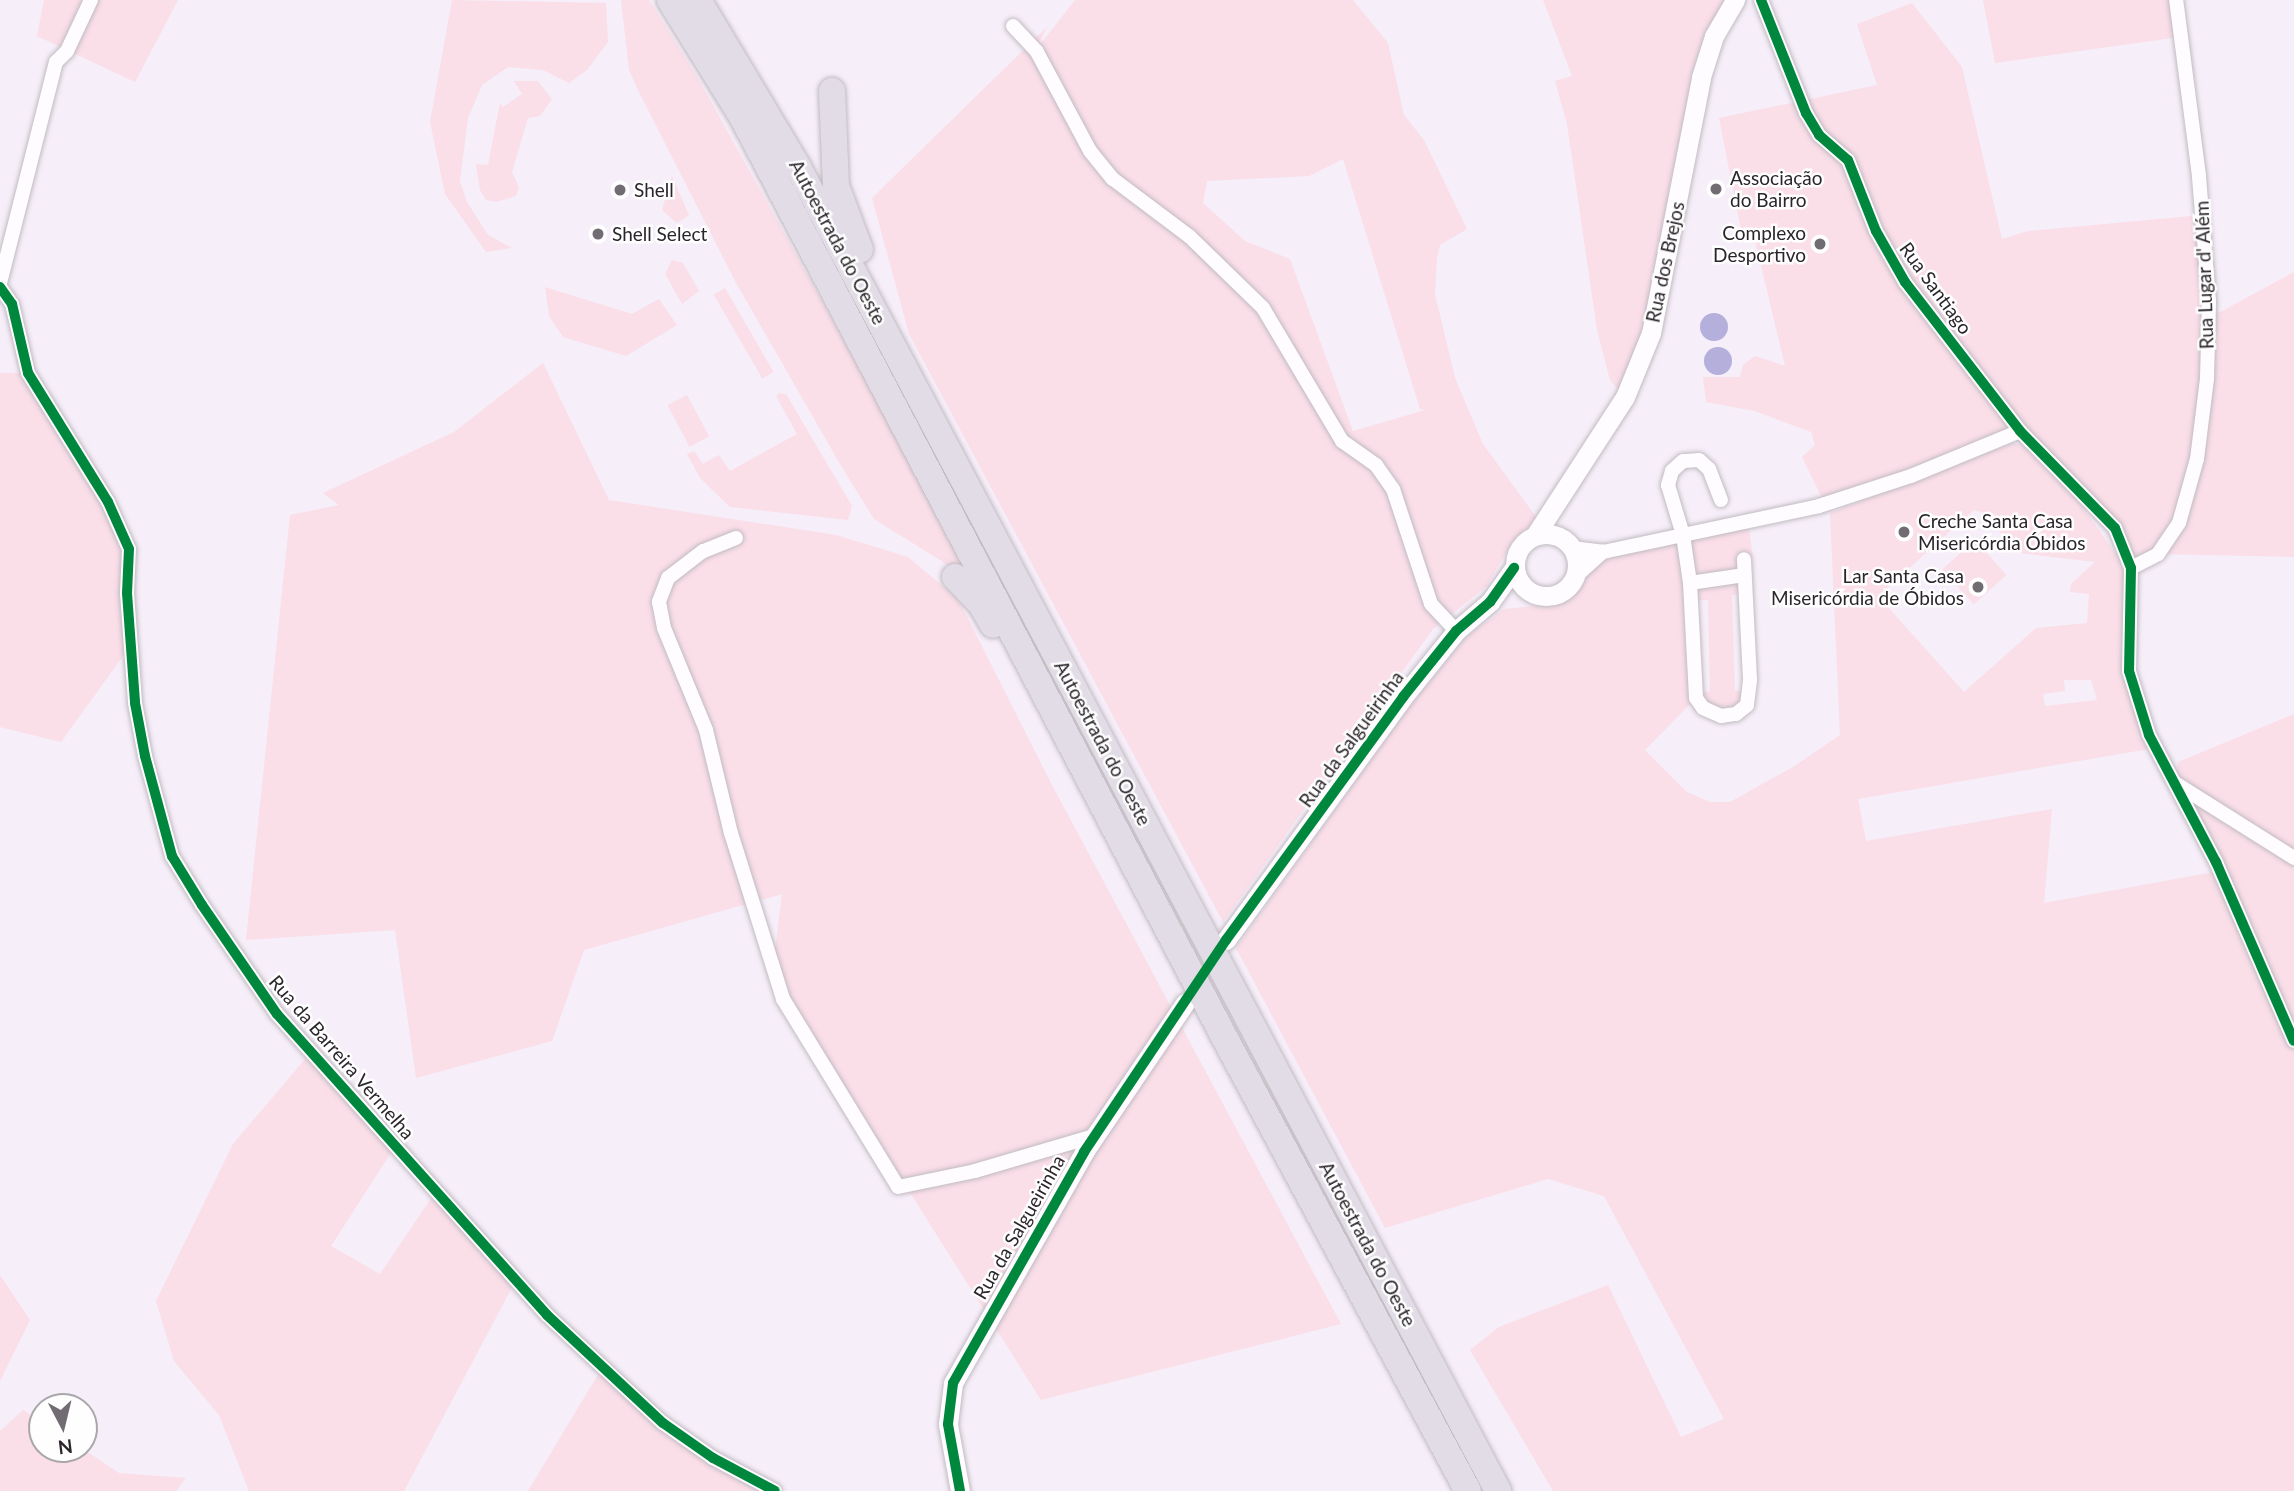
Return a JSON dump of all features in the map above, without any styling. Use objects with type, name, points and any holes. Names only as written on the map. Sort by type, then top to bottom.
[{"type":"highway","name":"Autoestrada do Oeste","points":[[670,0],[744,120],[1468,1491]]},
{"type":"highway","name":"Autoestrada do Oeste","points":[[698,0],[798,167],[1498,1491]]},
{"type":"highway","points":[[832,91],[836,186],[852,234],[897,328],[909,375]]},
{"type":"highway","points":[[955,577],[981,604],[1075,774],[1123,840]]},
{"type":"street","points":[[0,285],[56,62],[67,51],[91,0]]},
{"type":"street","name":"Rua dos Brejos","points":[[1536,534],[1555,510],[1625,397],[1651,333],[1701,77],[1714,36],[1735,0]]},
{"type":"street","name":"Rua Santiago","points":[[1761,0],[1806,113],[1819,135],[1847,160],[1876,231],[1905,282],[2020,431],[2115,528],[2131,568]]},
{"type":"street","name":"Rua Lugar d' Além","points":[[2131,568],[2158,554],[2179,523],[2197,459],[2207,379],[2209,301],[2199,176],[2176,0]]},
{"type":"street","points":[[1013,26],[1037,52],[1090,151],[1113,179],[1189,236],[1264,309],[1342,441],[1376,465],[1393,489],[1431,604],[1447,625],[1457,631]]},
{"type":"street","name":"Rua da Barreira Vermelha","points":[[0,285],[12,304],[28,373],[108,502],[129,549],[127,593],[135,703],[145,756],[172,856],[202,905],[277,1014],[547,1315],[663,1423],[713,1458],[775,1491]]},
{"type":"street","points":[[1603,552],[1555,595],[1528,591],[1514,568],[1519,547],[1536,534],[1603,552],[1683,535],[1819,506],[1911,477],[2020,431]]},
{"type":"street","points":[[1721,500],[1709,468],[1699,460],[1684,461],[1672,471],[1668,485],[1683,535],[1690,583],[1696,698],[1703,708],[1721,716],[1736,714],[1747,705],[1750,680],[1744,559]]},
{"type":"street","points":[[1555,510],[1575,577]]},
{"type":"street","points":[[736,538],[703,551],[668,578],[659,602],[664,628],[706,730],[731,833],[783,999],[898,1187],[975,1171],[1094,1136]]},
{"type":"street","name":"Rua da Salgueirinha","points":[[1226,940],[1403,697],[1457,631],[1490,602],[1514,568]]},
{"type":"street","points":[[2131,568],[2129,671],[2149,734],[2216,862],[2294,1041]]},
{"type":"street","points":[[1690,583],[1744,575]]},
{"type":"street","name":"Rua da Salgueirinha","points":[[1490,602],[1528,591]]},
{"type":"street","points":[[2174,782],[2294,858]]},
{"type":"street","name":"Rua da Salgueirinha","points":[[960,1491],[948,1424],[953,1383],[978,1332],[1094,1136],[1185,1003]]},
{"type":"shaded area","points":[[44,0],[178,0],[135,82],[37,36]]},
{"type":"shaded area","points":[[452,0],[606,3],[608,42],[587,70],[569,83],[543,70],[508,67],[482,85],[468,118],[460,181],[467,202],[488,235],[512,248],[486,252],[445,194],[430,122]]},
{"type":"shaded area","points":[[621,0],[649,0],[696,75],[980,585],[874,519],[840,464],[735,281],[638,90],[629,70]]},
{"type":"shaded area","points":[[1075,0],[1353,0],[1388,43],[1404,115],[1424,140],[1467,229],[1440,245],[1437,258],[1435,294],[1455,378],[1483,444],[1539,521],[1511,544],[1487,586],[1433,629],[1223,922],[909,334],[872,198],[1047,27],[1035,51]],"holes":[[[1343,159],[1420,409],[1425,410],[1353,431],[1290,259],[1245,241],[1203,203],[1207,181],[1309,176]]]},
{"type":"shaded area","points":[[1543,0],[1726,0],[1646,331],[1622,394],[1610,380],[1597,330],[1567,124],[1555,81],[1572,76]]},
{"type":"shaded area","points":[[1983,0],[2176,0],[2179,37],[1995,63]]},
{"type":"shaded area","points":[[1912,3],[1962,67],[2002,239],[2028,231],[2202,215],[2209,318],[2294,272],[2294,557],[2158,554],[2131,568],[2115,528],[2020,431],[1825,504],[1802,457],[1815,445],[1811,432],[1755,411],[1706,402],[1703,377],[1740,377],[1743,365],[1755,356],[1785,366],[1752,228],[1741,230],[1719,118],[1877,85],[1857,24]]},
{"type":"shaded area","points":[[514,81],[538,81],[552,99],[540,116],[528,118],[512,172],[519,187],[516,196],[496,202],[486,200],[480,190],[476,164],[488,165],[500,103],[503,107],[522,94]]},
{"type":"shaded area","points":[[672,176],[689,215],[677,223],[662,210]]},
{"type":"shaded area","points":[[672,260],[683,263],[699,291],[682,304],[665,274]]},
{"type":"shaded area","points":[[545,287],[632,314],[659,299],[677,325],[626,356],[563,337],[549,316]]},
{"type":"shaded area","points":[[725,288],[774,372],[762,379],[714,294]]},
{"type":"shaded area","points":[[1714,313],[1724,317],[1728,327],[1724,337],[1714,341],[1704,337],[1700,327],[1704,317]]},
{"type":"shaded area","points":[[1718,347],[1728,351],[1732,361],[1728,371],[1718,375],[1708,371],[1704,361],[1708,351]]},
{"type":"shaded area","points":[[543,363],[609,500],[836,535],[908,557],[958,599],[1053,787],[1341,1324],[1041,1400],[772,974],[782,894],[584,950],[552,1041],[416,1078],[395,930],[246,940],[290,515],[339,505],[323,493],[454,432]]},
{"type":"shaded area","points":[[0,373],[28,373],[129,549],[131,645],[61,742],[0,727]]},
{"type":"shaded area","points":[[779,393],[786,394],[852,506],[848,520],[730,507],[700,478],[687,454],[694,451],[703,464],[719,455],[730,471],[797,434],[776,396]]},
{"type":"shaded area","points":[[687,395],[709,436],[690,447],[668,405]]},
{"type":"shaded area","points":[[2010,444],[2021,444],[2078,501],[2119,558],[2124,573],[2121,669],[2149,749],[1858,799],[1866,841],[2052,809],[2044,903],[2219,871],[2174,782],[2178,762],[2294,714],[2294,1491],[1553,1491],[1470,1350],[1499,1327],[1608,1285],[1681,1437],[1724,1419],[1604,1196],[1548,1179],[1385,1228],[1236,948],[1407,710],[1466,637],[1504,609],[1564,603],[1603,552],[1748,521],[1753,559],[1744,559],[1745,594],[1732,595],[1735,691],[1749,691],[1747,705],[1721,716],[1696,698],[1645,750],[1687,792],[1710,802],[1730,802],[1793,767],[1840,735],[1830,513]],"holes":[[[1974,510],[1981,512],[2020,553],[2095,562],[2071,584],[2070,592],[2089,594],[2087,623],[2036,628],[1964,692],[1878,596]],[[1708,600],[1710,692],[1696,691],[1692,601]],[[2064,680],[2091,680],[2097,700],[2045,706],[2043,694],[2065,691]]]},
{"type":"shaded area","points":[[1975,540],[2006,575],[1974,604],[1942,569]]},
{"type":"shaded area","points":[[311,1052],[396,1145],[331,1246],[380,1274],[436,1191],[516,1280],[404,1491],[249,1491],[219,1415],[174,1361],[156,1301],[233,1144]]},
{"type":"shaded area","points":[[0,1275],[30,1320],[0,1381]]},
{"type":"shaded area","points":[[602,1368],[663,1423],[775,1491],[528,1491]]},
{"type":"shaded area","points":[[23,1410],[28,1413],[28,1463],[98,1463],[98,1459],[119,1473],[186,1478],[176,1491],[0,1491],[0,1431]]},
{"type":"cycle path","points":[[1761,0],[1806,113],[1819,135],[1848,160],[1876,231],[1905,282],[2020,431],[2115,528],[2131,568],[2129,671],[2149,735],[2216,862],[2294,1041]]},
{"type":"cycle path","points":[[0,287],[12,304],[28,373],[108,502],[129,549],[127,593],[135,703],[145,756],[172,856],[202,905],[277,1014],[547,1315],[663,1423],[713,1458],[775,1491]]},
{"type":"cycle path","points":[[960,1491],[948,1424],[953,1383],[1084,1152],[1226,940],[1403,697],[1456,631],[1490,602],[1514,568]]},
{"type":"place","name":"Associação do Bairro","points":[[1716,189]]},
{"type":"place","name":"Shell","points":[[620,190]]},
{"type":"place","name":"Shell Select","points":[[598,234]]},
{"type":"place","name":"Complexo Desportivo","points":[[1820,244]]},
{"type":"place","name":"Creche Santa Casa Misericórdia Óbidos","points":[[1904,532]]},
{"type":"place","name":"Lar Santa Casa Misericórdia de Óbidos","points":[[1978,587]]}]
